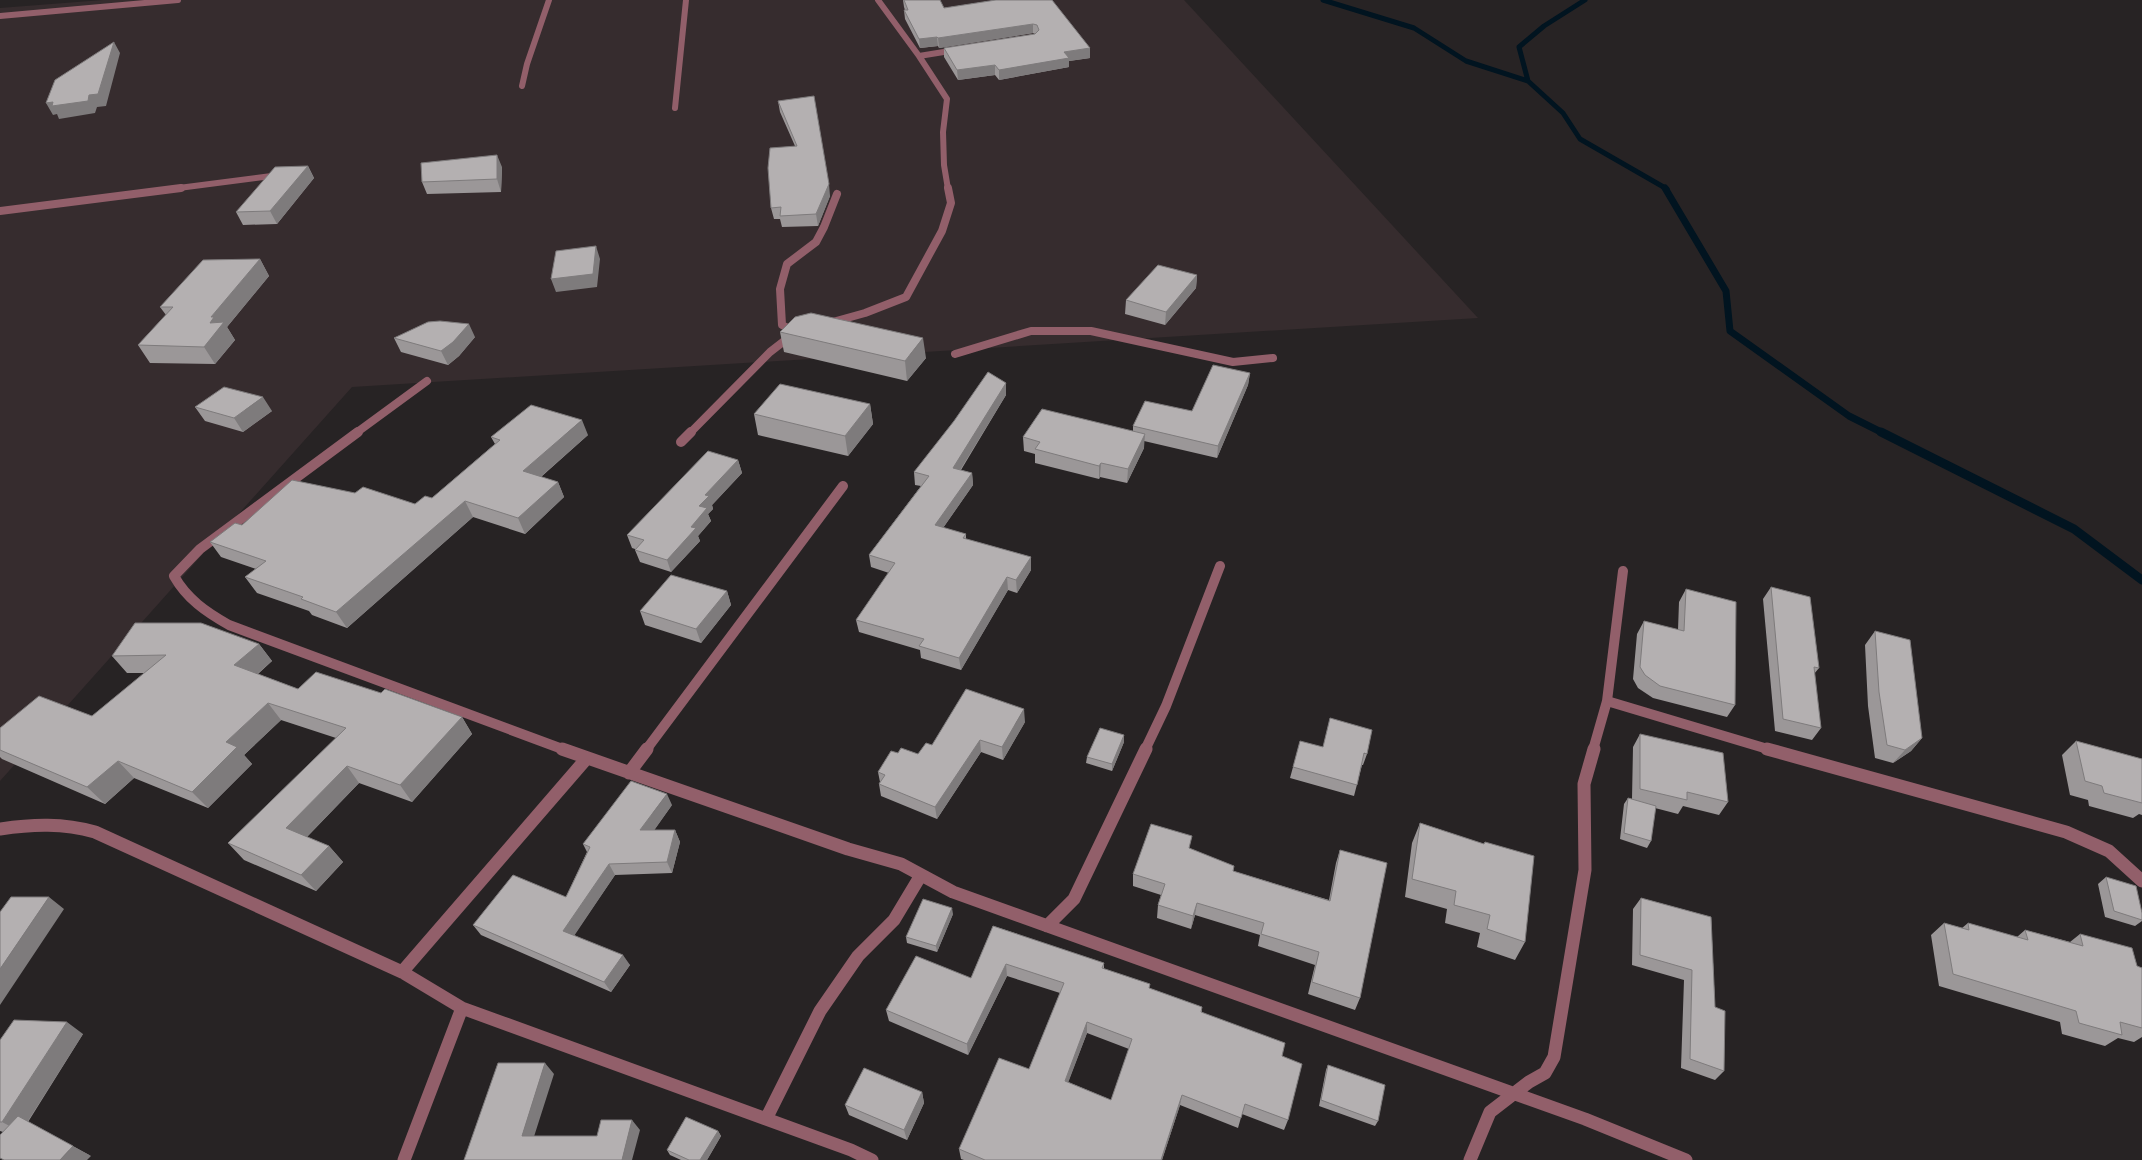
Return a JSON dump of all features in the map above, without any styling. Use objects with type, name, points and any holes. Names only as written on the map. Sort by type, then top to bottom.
[{"type":"street","points":[[0,16],[178,0]]},
{"type":"street","points":[[522,86],[527,64],[549,0]]},
{"type":"street","points":[[675,108],[686,0]]},
{"type":"street","points":[[822,325],[865,313],[906,296],[942,231],[951,203],[944,165],[943,132],[947,99],[919,56],[878,0]]},
{"type":"street","points":[[919,56],[967,48]]},
{"type":"street","points":[[0,211],[291,173]]},
{"type":"street","points":[[796,332],[782,325],[780,289],[787,264],[812,248],[826,229],[837,194]]},
{"type":"street","points":[[681,442],[770,352],[796,332],[805,329]]},
{"type":"street","points":[[955,354],[1030,330],[1091,330],[1233,362],[1273,358]]},
{"type":"street","points":[[427,381],[200,550],[174,576],[182,592],[194,604],[229,625],[587,758],[848,849],[900,864],[952,892],[1514,1095],[1585,1118],[1686,1160]]},
{"type":"street","points":[[630,773],[843,486]]},
{"type":"street","points":[[1047,926],[1074,899],[1166,706],[1220,566]]},
{"type":"street","points":[[1470,1160],[1490,1112],[1529,1082],[1545,1073],[1554,1057],[1585,870],[1584,784],[1608,701],[1612,647],[1623,571]]},
{"type":"street","points":[[1608,701],[1852,774],[2066,832],[2109,851],[2142,881]]},
{"type":"street","points":[[402,972],[587,758]]},
{"type":"street","points":[[0,829],[46,823],[77,826],[95,832],[402,972],[462,1008],[766,1119],[872,1160]]},
{"type":"street","points":[[766,1119],[820,1011],[858,956],[894,920],[922,875]]},
{"type":"street","points":[[404,1160],[462,1008]]},
{"type":"shaded area","points":[[103,0],[1184,0],[1478,318],[352,387],[0,781],[0,8]]},
{"type":"building","points":[[904,0],[940,0],[944,8],[996,0],[1052,0],[1090,48],[1064,52],[1069,58],[999,70],[995,65],[957,70],[944,48],[1035,34],[1039,30],[1037,25],[919,39],[904,10],[908,10]]},
{"type":"building","points":[[114,42],[98,94],[89,95],[88,101],[52,106],[53,102],[46,103],[55,80]]},
{"type":"building","points":[[814,96],[829,184],[816,214],[780,216],[781,207],[771,208],[768,168],[770,148],[797,146],[778,101]]},
{"type":"building","points":[[497,155],[497,179],[422,182],[421,163]]},
{"type":"building","points":[[308,166],[270,211],[236,212],[275,167]]},
{"type":"building","points":[[596,246],[593,274],[551,279],[556,251]]},
{"type":"building","points":[[260,259],[211,317],[214,317],[210,323],[224,322],[204,347],[138,345],[173,307],[160,307],[203,260]]},
{"type":"building","points":[[1158,265],[1197,275],[1166,312],[1126,300]]},
{"type":"building","points":[[811,313],[923,338],[905,361],[780,332],[795,317]]},
{"type":"building","points":[[440,321],[469,324],[453,342],[441,351],[394,338],[428,322]]},
{"type":"building","points":[[1213,365],[1250,373],[1218,446],[1133,426],[1145,401],[1192,411]]},
{"type":"building","points":[[988,372],[1006,383],[953,468],[972,473],[935,525],[966,534],[963,538],[1031,557],[1016,580],[1007,577],[959,658],[919,646],[924,639],[856,620],[895,563],[869,555],[929,476],[914,472],[954,421]]},
{"type":"building","points":[[780,384],[870,404],[845,436],[754,414]]},
{"type":"building","points":[[224,387],[263,397],[234,418],[195,407]]},
{"type":"building","points":[[531,405],[582,420],[523,471],[558,482],[518,518],[465,501],[336,612],[301,599],[303,597],[245,577],[266,561],[210,542],[235,523],[242,525],[292,480],[355,493],[363,487],[415,504],[425,496],[432,498],[500,440],[491,437]]},
{"type":"building","points":[[1042,409],[1145,434],[1128,469],[1101,463],[1099,466],[1035,449],[1040,442],[1023,437]]},
{"type":"building","points":[[708,451],[738,460],[705,495],[709,496],[699,506],[707,508],[691,527],[696,528],[667,560],[635,550],[644,540],[627,535]]},
{"type":"building","points":[[671,575],[727,591],[696,629],[640,611]]},
{"type":"building","points":[[1771,587],[1810,597],[1819,668],[1814,667],[1821,728],[1783,719]]},
{"type":"building","points":[[1686,589],[1736,602],[1735,705],[1660,686],[1645,675],[1640,667],[1644,621],[1684,631]]},
{"type":"building","points":[[135,623],[201,623],[259,644],[234,665],[298,689],[316,672],[381,693],[385,689],[462,717],[400,785],[347,766],[286,828],[329,846],[301,875],[228,843],[346,728],[268,703],[226,742],[237,747],[192,792],[118,761],[87,787],[0,750],[0,728],[39,696],[92,716],[166,655],[112,656]]},
{"type":"building","points":[[1875,631],[1910,640],[1922,738],[1905,750],[1887,745],[1879,692]]},
{"type":"building","points":[[966,689],[1024,709],[1002,747],[980,740],[935,807],[879,784],[885,775],[878,772],[891,751],[898,753],[901,748],[918,754],[926,743],[932,745]]},
{"type":"building","points":[[1330,718],[1372,730],[1367,754],[1364,753],[1357,785],[1293,767],[1300,741],[1323,747]]},
{"type":"building","points":[[1100,728],[1124,735],[1112,764],[1087,757]]},
{"type":"building","points":[[1640,734],[1723,753],[1728,802],[1687,792],[1687,800],[1640,789]]},
{"type":"building","points":[[2076,741],[2142,759],[2142,803],[2104,793],[2102,786],[2085,781]]},
{"type":"building","points":[[631,781],[667,794],[640,830],[675,830],[667,862],[609,864],[563,931],[623,955],[604,982],[473,925],[513,875],[566,897],[590,847],[583,844]]},
{"type":"building","points":[[1628,798],[1656,806],[1651,841],[1624,833]]},
{"type":"building","points":[[1420,823],[1484,844],[1485,842],[1534,856],[1525,942],[1487,929],[1490,915],[1454,905],[1456,891],[1412,879]]},
{"type":"building","points":[[1151,824],[1192,836],[1189,848],[1234,866],[1233,871],[1330,901],[1340,850],[1387,863],[1360,998],[1312,982],[1319,952],[1261,934],[1264,923],[1197,903],[1193,916],[1158,905],[1165,884],[1133,874]]},
{"type":"building","points":[[2106,877],[2136,886],[2142,920],[2114,911]]},
{"type":"building","points":[[11,897],[49,897],[0,969],[0,912]]},
{"type":"building","points":[[1641,898],[1711,917],[1715,1007],[1725,1011],[1724,1071],[1690,1059],[1692,970],[1640,955]]},
{"type":"building","points":[[923,899],[952,908],[936,946],[906,937]]},
{"type":"building","points":[[1944,923],[1969,930],[1968,923],[2028,940],[2025,930],[2083,946],[2080,934],[2132,948],[2137,966],[2142,968],[2142,1028],[2120,1022],[2122,1035],[2079,1023],[2076,1011],[1953,974]]},
{"type":"building","points":[[993,926],[1104,963],[1102,968],[1150,984],[1149,988],[1202,1007],[1201,1012],[1285,1043],[1282,1056],[1302,1064],[1288,1120],[1245,1104],[1241,1118],[1182,1095],[1161,1160],[985,1160],[959,1149],[999,1058],[1029,1069],[1064,983],[1006,964],[967,1044],[886,1010],[916,956],[971,978]],"holes":[[[1087,1022],[1132,1039],[1111,1100],[1065,1081]]]},
{"type":"building","points":[[14,1020],[67,1022],[2,1122],[0,1122],[0,1040]]},
{"type":"building","points":[[498,1063],[545,1063],[522,1136],[597,1136],[601,1120],[632,1120],[622,1160],[464,1160]]},
{"type":"building","points":[[1328,1065],[1385,1085],[1378,1121],[1321,1100]]},
{"type":"building","points":[[864,1068],[922,1092],[904,1130],[845,1105]]},
{"type":"building","points":[[18,1116],[73,1146],[60,1160],[4,1160],[0,1158],[0,1135]]},
{"type":"building","points":[[686,1117],[718,1131],[700,1160],[689,1160],[667,1150]]},
{"type":"waterway","points":[[1323,0],[1414,28],[1466,61],[1528,81]]},
{"type":"waterway","points":[[1528,81],[1519,47],[1544,26],[1585,0]]},
{"type":"waterway","points":[[1528,81],[1563,113],[1580,139],[1667,189]]},
{"type":"waterway","points":[[1665,188],[1726,291],[1730,331],[1849,416],[1881,432]]},
{"type":"waterway","points":[[1881,432],[2074,529],[2142,580]]}]
